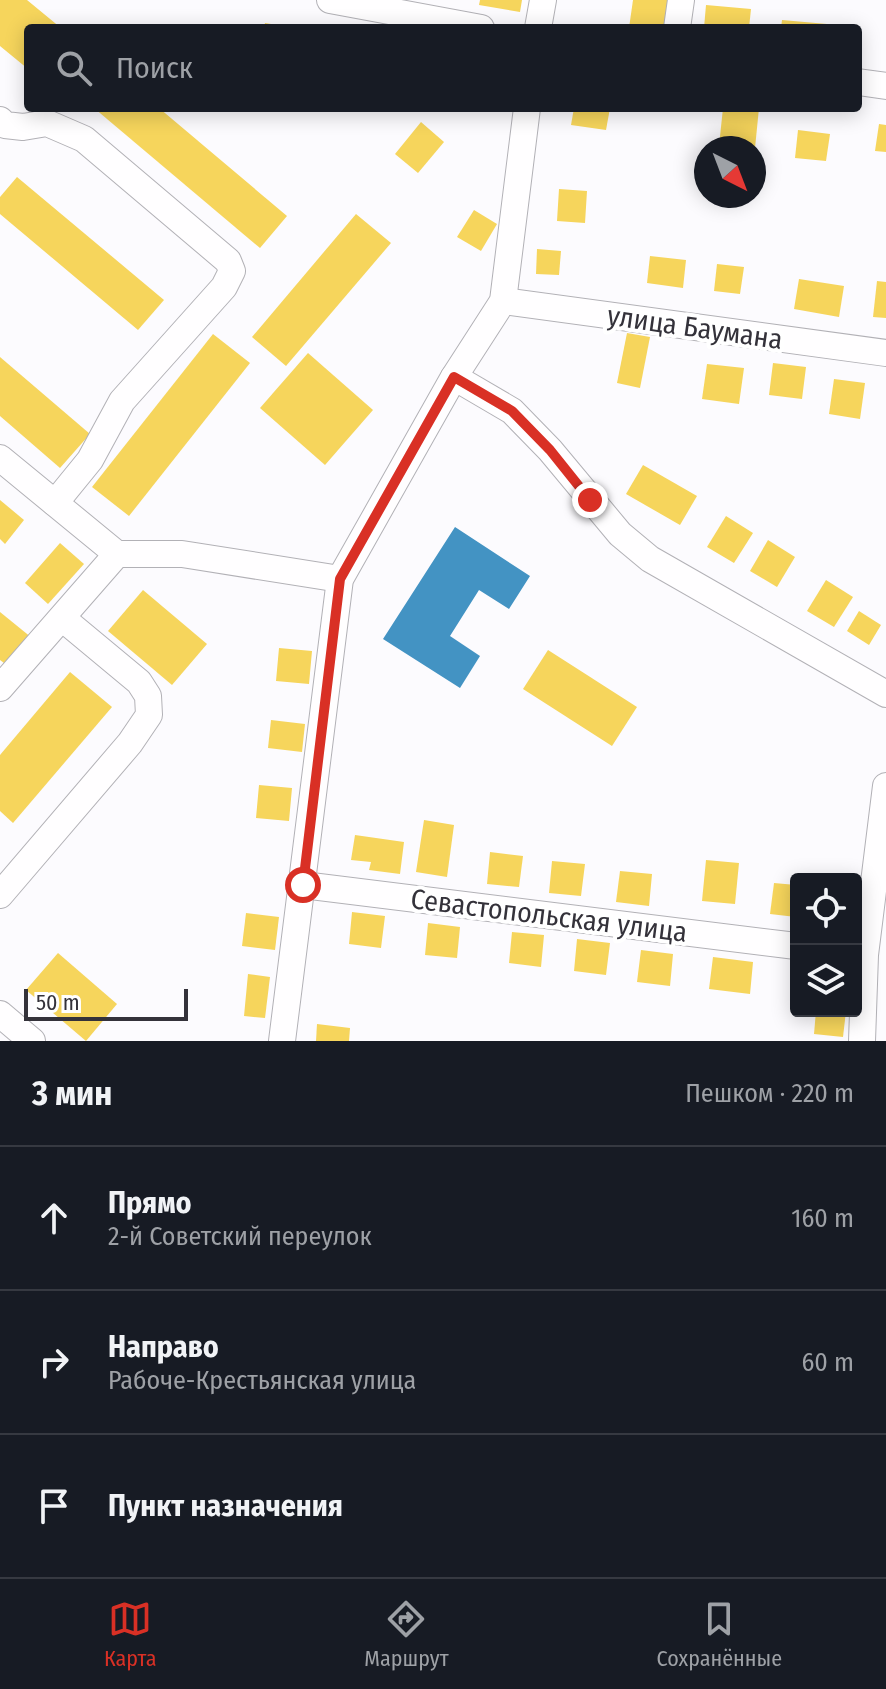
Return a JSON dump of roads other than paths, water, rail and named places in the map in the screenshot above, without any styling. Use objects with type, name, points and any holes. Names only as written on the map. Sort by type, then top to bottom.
[{"type":"street","points":[[330,0],[459,24]]},
{"type":"street","points":[[539,24],[543,0]]},
{"type":"street","points":[[678,24],[681,0]]},
{"type":"street","points":[[862,83],[886,86]]},
{"type":"street","points":[[282,1041],[340,579],[454,377],[503,301],[527,112]]},
{"type":"street","points":[[0,120],[5,125],[23,127],[47,123],[84,139],[228,261],[232,271],[224,287],[122,401],[90,460],[55,503]]},
{"type":"street","name":"улица Баумана","points":[[503,301],[886,353]]},
{"type":"street","points":[[454,377],[512,411],[550,450],[620,534],[650,559],[886,694]]},
{"type":"street","points":[[0,458],[117,554],[182,554],[340,579]]},
{"type":"street","points":[[0,688],[117,554]]},
{"type":"street","points":[[0,895],[130,743],[149,715],[148,696],[139,682],[62,618]]},
{"type":"street","points":[[862,947],[886,786]]},
{"type":"street","name":"Севастопольская улица","points":[[303,885],[790,945]]},
{"type":"street","points":[[0,1014],[31,1041]]},
{"type":"street","points":[[862,1017],[862,1041]]}]
